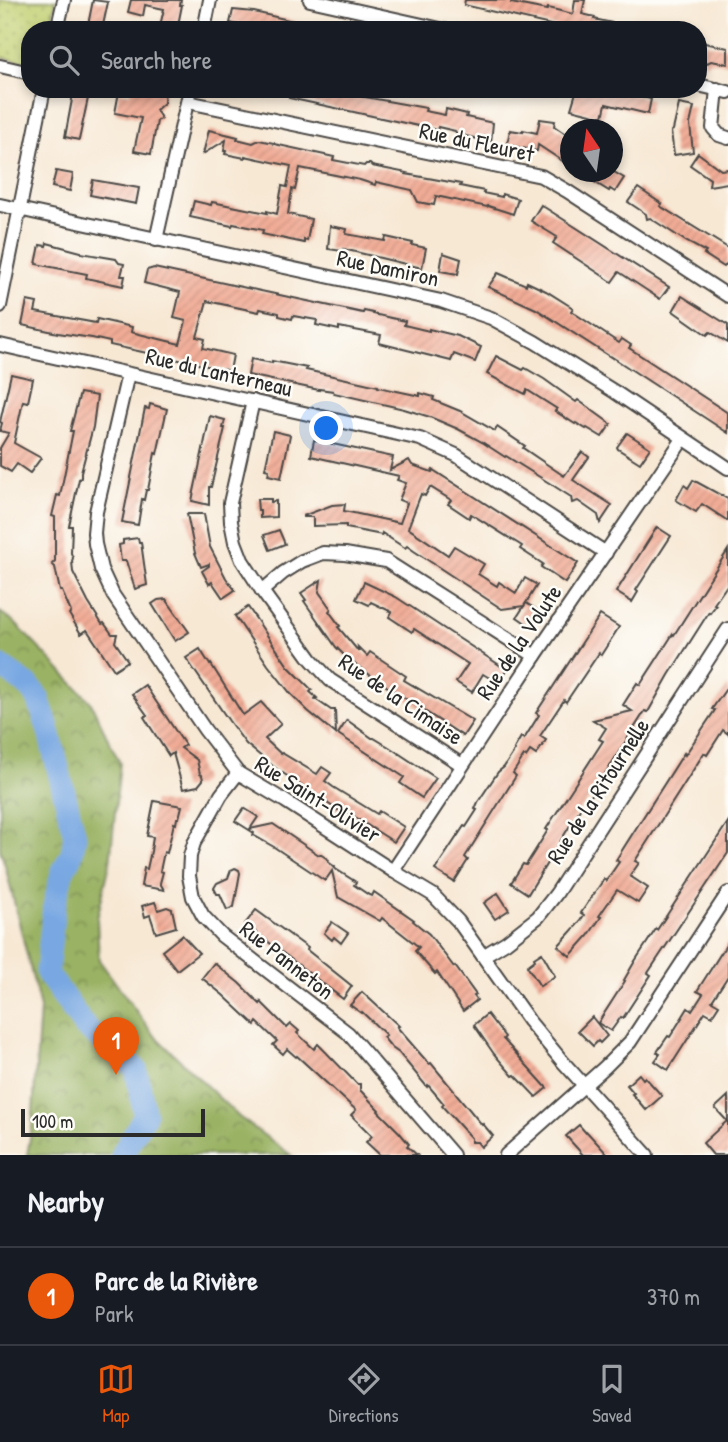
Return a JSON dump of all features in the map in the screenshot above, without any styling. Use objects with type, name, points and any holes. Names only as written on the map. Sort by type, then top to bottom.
[{"type":"street","points":[[59,21],[64,0]]},
{"type":"street","points":[[206,21],[211,0]]},
{"type":"street","points":[[310,0],[404,21]]},
{"type":"street","points":[[0,66],[21,70]]},
{"type":"street","points":[[722,91],[713,128],[719,135],[728,138]]},
{"type":"street","points":[[0,306],[42,98]]},
{"type":"street","points":[[156,240],[188,98]]},
{"type":"street","name":"Rue du Fleuret","points":[[202,98],[541,176],[728,296]]},
{"type":"street","name":"Rue Damiron","points":[[0,205],[441,301],[491,318],[535,341],[728,468]]},
{"type":"street","name":"Rue du Lanterneau","points":[[0,345],[420,439],[456,455],[606,553]]},
{"type":"street","name":"Rue Saint-Olivier","points":[[128,374],[96,513],[94,533],[101,569],[113,595],[205,730],[238,773],[433,895],[458,921],[530,1021],[583,1085],[647,1155]]},
{"type":"street","name":"Rue de la Cimaise","points":[[253,401],[230,503],[234,542],[243,560],[311,659],[330,680],[462,765]]},
{"type":"street","name":"Rue de la Volute","points":[[393,871],[683,439]]},
{"type":"street","points":[[262,591],[302,561],[323,553],[386,561],[535,656]]},
{"type":"street","name":"Rue de la Ritournelle","points":[[483,956],[538,917],[556,894],[727,635]]},
{"type":"street","name":"Rue Panneton","points":[[238,773],[221,795],[194,842],[190,856],[189,876],[193,897],[202,916],[222,936],[348,1033],[453,1155]]},
{"type":"street","points":[[506,1155],[630,1042],[728,893]]},
{"type":"green space","points":[[0,0],[56,0],[52,21],[21,21],[21,61],[0,57]]},
{"type":"green space","points":[[0,612],[13,621],[90,701],[120,763],[110,863],[97,919],[99,960],[153,1034],[239,1117],[291,1155],[27,1155],[32,1127],[40,1008],[0,849]]},
{"type":"building","points":[[93,0],[108,2],[104,21],[89,21]]},
{"type":"building","points":[[131,0],[181,0],[182,5],[179,21],[161,21],[164,9],[145,5],[143,16],[128,12]]},
{"type":"building","points":[[465,0],[512,0],[511,3],[573,14],[575,0],[585,0],[582,14],[603,21],[533,21],[464,5]]},
{"type":"building","points":[[233,10],[293,21],[230,21]]},
{"type":"building","points":[[707,44],[728,48],[728,64],[711,61],[707,63]]},
{"type":"building","points":[[72,98],[88,98],[79,140],[65,137]]},
{"type":"building","points":[[118,98],[164,98],[164,103],[156,110],[161,118],[157,121],[151,154],[134,151],[141,118],[115,113]]},
{"type":"building","points":[[289,98],[370,98],[426,108],[425,111],[445,115],[446,109],[493,123],[491,142],[438,127],[437,130]]},
{"type":"building","points":[[574,98],[651,99],[648,114],[606,104],[603,117],[571,109]]},
{"type":"building","points":[[679,104],[694,107],[690,124],[693,152],[674,155],[671,131]]},
{"type":"building","points":[[540,119],[555,121],[554,126],[560,130],[560,159],[538,145],[537,151],[507,145],[510,130],[537,133]]},
{"type":"building","points":[[209,130],[253,143],[259,140],[274,143],[334,157],[333,160],[364,166],[370,164],[461,184],[460,186],[484,191],[483,193],[502,197],[502,194],[518,199],[513,214],[436,196],[434,205],[418,202],[412,190],[376,182],[375,185],[300,168],[295,190],[292,189],[288,214],[311,219],[307,241],[304,240],[304,243],[262,234],[263,230],[190,217],[194,201],[277,214],[282,186],[287,187],[291,166],[225,154],[226,140],[203,154]]},
{"type":"building","points":[[698,153],[721,170],[728,169],[728,183],[709,186],[710,179],[690,165]]},
{"type":"building","points":[[56,171],[73,174],[70,191],[52,187]]},
{"type":"building","points":[[93,180],[139,188],[136,204],[90,195]]},
{"type":"building","points":[[594,182],[621,182],[615,192],[610,189],[609,191]]},
{"type":"building","points":[[638,188],[662,204],[660,206],[728,248],[728,262],[724,267],[704,254],[706,252],[650,218],[647,219],[646,214],[628,202]]},
{"type":"building","points":[[541,205],[669,287],[660,299],[619,272],[612,282],[553,243],[557,237],[531,221]]},
{"type":"building","points":[[330,226],[347,229],[346,234],[385,241],[386,237],[426,248],[422,268],[343,249],[328,249]]},
{"type":"building","points":[[47,243],[116,259],[124,264],[121,276],[125,276],[123,286],[86,278],[87,274],[36,264],[40,245],[46,246]]},
{"type":"building","points":[[443,253],[461,259],[458,274],[440,271]]},
{"type":"building","points":[[154,268],[373,313],[405,321],[404,325],[458,336],[481,347],[475,362],[454,354],[451,361],[379,343],[381,335],[339,327],[339,330],[316,325],[317,320],[293,316],[292,319],[279,316],[279,313],[260,309],[259,312],[207,301],[197,337],[205,339],[203,348],[233,355],[230,371],[110,345],[110,342],[92,338],[22,325],[27,301],[37,303],[35,312],[96,323],[97,319],[132,327],[131,332],[180,344],[186,321],[174,318],[180,292],[144,283],[147,270]]},
{"type":"building","points":[[498,273],[546,291],[619,343],[622,339],[631,345],[629,348],[728,413],[728,433],[536,309],[488,287]]},
{"type":"building","points":[[682,296],[728,325],[728,343],[710,332],[707,335],[673,311]]},
{"type":"building","points":[[496,356],[544,379],[611,424],[602,437],[575,424],[527,390],[525,394],[487,374]]},
{"type":"building","points":[[251,359],[307,368],[306,370],[378,387],[434,397],[433,400],[460,411],[495,431],[497,427],[564,476],[582,452],[589,457],[573,480],[612,505],[600,523],[598,515],[578,501],[572,503],[571,497],[458,429],[404,409],[333,391],[248,375]]},
{"type":"building","points":[[11,374],[33,379],[28,402],[23,401],[14,443],[41,458],[30,473],[17,464],[11,472],[0,466],[0,448],[9,433],[0,431],[0,422]]},
{"type":"building","points":[[80,393],[97,396],[93,427],[69,526],[72,526],[73,572],[102,624],[104,623],[112,634],[117,634],[115,642],[128,661],[114,670],[87,630],[81,634],[69,614],[71,612],[60,591],[52,564],[55,561],[55,517],[52,516],[57,495],[60,496],[73,431],[70,431]]},
{"type":"building","points":[[150,404],[167,409],[148,490],[144,500],[142,499],[138,525],[122,522],[145,408],[149,409]]},
{"type":"building","points":[[210,416],[225,420],[225,428],[209,487],[209,505],[192,501]]},
{"type":"building","points":[[273,431],[290,435],[281,478],[268,475],[269,470],[265,469]]},
{"type":"building","points":[[627,433],[650,448],[640,463],[617,447]]},
{"type":"building","points":[[314,440],[393,457],[390,470],[409,460],[412,465],[432,472],[433,470],[578,563],[565,583],[520,549],[522,546],[471,514],[469,518],[448,504],[451,500],[430,487],[425,496],[421,494],[408,528],[448,555],[454,546],[484,564],[478,574],[497,586],[499,582],[516,593],[525,578],[537,585],[524,606],[502,609],[407,546],[405,548],[382,533],[346,528],[346,525],[313,526],[313,517],[303,516],[332,505],[345,504],[344,511],[400,523],[407,503],[399,500],[406,483],[397,480],[399,476],[311,456]]},
{"type":"building","points":[[693,480],[728,499],[728,521],[702,504],[696,512],[676,500],[684,485],[688,488]]},
{"type":"building","points":[[257,499],[276,501],[276,517],[260,518]]},
{"type":"building","points":[[187,514],[204,514],[210,547],[235,590],[223,598],[212,582],[209,584],[202,571],[209,564],[201,567],[195,553]]},
{"type":"building","points":[[657,527],[671,536],[636,590],[638,592],[632,602],[616,592]]},
{"type":"building","points":[[279,530],[285,544],[270,550],[264,535]]},
{"type":"building","points":[[138,538],[141,542],[147,585],[135,589],[126,561],[121,561],[119,545],[123,544],[123,540]]},
{"type":"building","points":[[728,550],[728,584],[714,604],[716,605],[709,612],[648,712],[645,711],[584,807],[582,806],[528,894],[511,883],[523,864],[526,865],[603,741],[599,739],[606,728],[593,720],[632,711],[623,705],[674,635]]},
{"type":"building","points":[[321,580],[319,592],[331,609],[329,611],[340,626],[338,627],[359,652],[358,647],[367,656],[370,652],[406,676],[404,680],[473,721],[463,736],[377,680],[336,647],[301,593]]},
{"type":"building","points":[[364,582],[396,597],[507,670],[498,683],[483,674],[472,692],[456,682],[468,664],[414,629],[412,632],[389,617],[392,612],[371,602],[369,605],[356,599]]},
{"type":"building","points":[[166,599],[189,632],[175,641],[152,604]]},
{"type":"building","points":[[526,603],[542,613],[533,628],[517,617]]},
{"type":"building","points":[[248,607],[288,666],[312,690],[310,692],[317,698],[315,699],[335,710],[336,734],[291,694],[268,665],[235,616]]},
{"type":"building","points":[[600,615],[619,627],[540,736],[546,740],[536,755],[530,751],[513,773],[516,776],[465,857],[468,860],[454,882],[435,870],[477,810],[475,809],[478,802],[504,767],[521,737],[524,739],[539,715],[536,713]]},
{"type":"building","points":[[200,649],[243,715],[261,702],[281,724],[265,739],[281,754],[317,774],[322,767],[331,773],[325,781],[333,787],[404,827],[394,842],[342,809],[341,812],[327,803],[274,767],[246,744],[186,658]]},
{"type":"building","points":[[145,685],[185,745],[181,748],[197,760],[203,780],[198,786],[183,789],[173,753],[169,756],[144,717],[147,715],[132,694]]},
{"type":"building","points":[[728,686],[728,734],[723,730],[707,755],[704,753],[635,861],[639,863],[630,876],[648,888],[638,903],[617,890],[588,936],[570,956],[558,946],[578,924],[584,915],[581,913],[619,862],[616,860]]},
{"type":"building","points":[[347,720],[436,778],[422,798],[400,783],[404,777],[338,734]]},
{"type":"building","points":[[154,801],[182,806],[179,818],[176,824],[174,823],[167,853],[164,852],[160,883],[164,890],[141,886],[151,851],[153,837],[147,836]]},
{"type":"building","points":[[244,808],[258,817],[250,829],[273,824],[329,860],[334,868],[356,882],[354,885],[369,895],[372,896],[374,892],[414,920],[455,966],[477,1000],[463,1011],[437,972],[435,974],[415,951],[419,947],[382,918],[380,921],[338,897],[332,871],[325,881],[235,821]]},
{"type":"building","points":[[728,822],[728,853],[648,973],[651,975],[623,1018],[621,1017],[611,1031],[598,1023],[635,961]]},
{"type":"building","points":[[235,868],[240,873],[234,907],[227,910],[220,894],[217,894],[214,888],[217,883],[228,878],[231,870]]},
{"type":"building","points":[[498,893],[509,910],[495,919],[484,903]]},
{"type":"building","points":[[155,902],[158,910],[167,907],[172,909],[176,927],[156,933],[150,915],[145,917],[142,906]]},
{"type":"building","points":[[256,910],[308,948],[307,950],[352,986],[343,999],[245,924]]},
{"type":"building","points":[[332,922],[348,933],[341,943],[324,933]]},
{"type":"building","points":[[182,935],[199,953],[177,970],[162,951]]},
{"type":"building","points":[[728,942],[728,976],[712,1001],[719,1005],[712,1016],[705,1012],[668,1070],[655,1061],[660,1054],[657,1052],[688,1008],[692,1011],[703,994],[697,991]]},
{"type":"building","points":[[542,953],[555,976],[540,986],[527,966]]},
{"type":"building","points":[[214,963],[260,1004],[261,1002],[287,1028],[291,1024],[314,1049],[318,1044],[360,1084],[360,1090],[417,1155],[380,1155],[366,1142],[372,1136],[351,1115],[356,1110],[297,1056],[287,1049],[283,1054],[273,1045],[277,1041],[257,1022],[255,1025],[202,978]]},
{"type":"building","points":[[362,992],[399,1026],[397,1027],[493,1136],[481,1147],[477,1142],[471,1142],[471,1138],[442,1106],[444,1104],[383,1037],[386,1035],[362,1012],[350,1005]]},
{"type":"building","points":[[487,1014],[505,1037],[503,1039],[547,1088],[536,1097],[494,1054],[474,1025]]},
{"type":"building","points":[[592,1017],[607,1036],[593,1046],[578,1031]]},
{"type":"building","points":[[639,1074],[662,1096],[646,1110],[627,1085]]},
{"type":"building","points":[[728,1096],[728,1155],[713,1155],[703,1143],[727,1121],[715,1108]]},
{"type":"building","points":[[579,1125],[608,1155],[583,1155],[566,1136]]},
{"type":"waterway","points":[[0,666],[29,686],[38,698],[75,836],[54,907],[47,973],[84,1026],[136,1069],[145,1115],[122,1155]]},
{"type":"place","name":"Parc de la Rivière","points":[[116,1075]]}]
